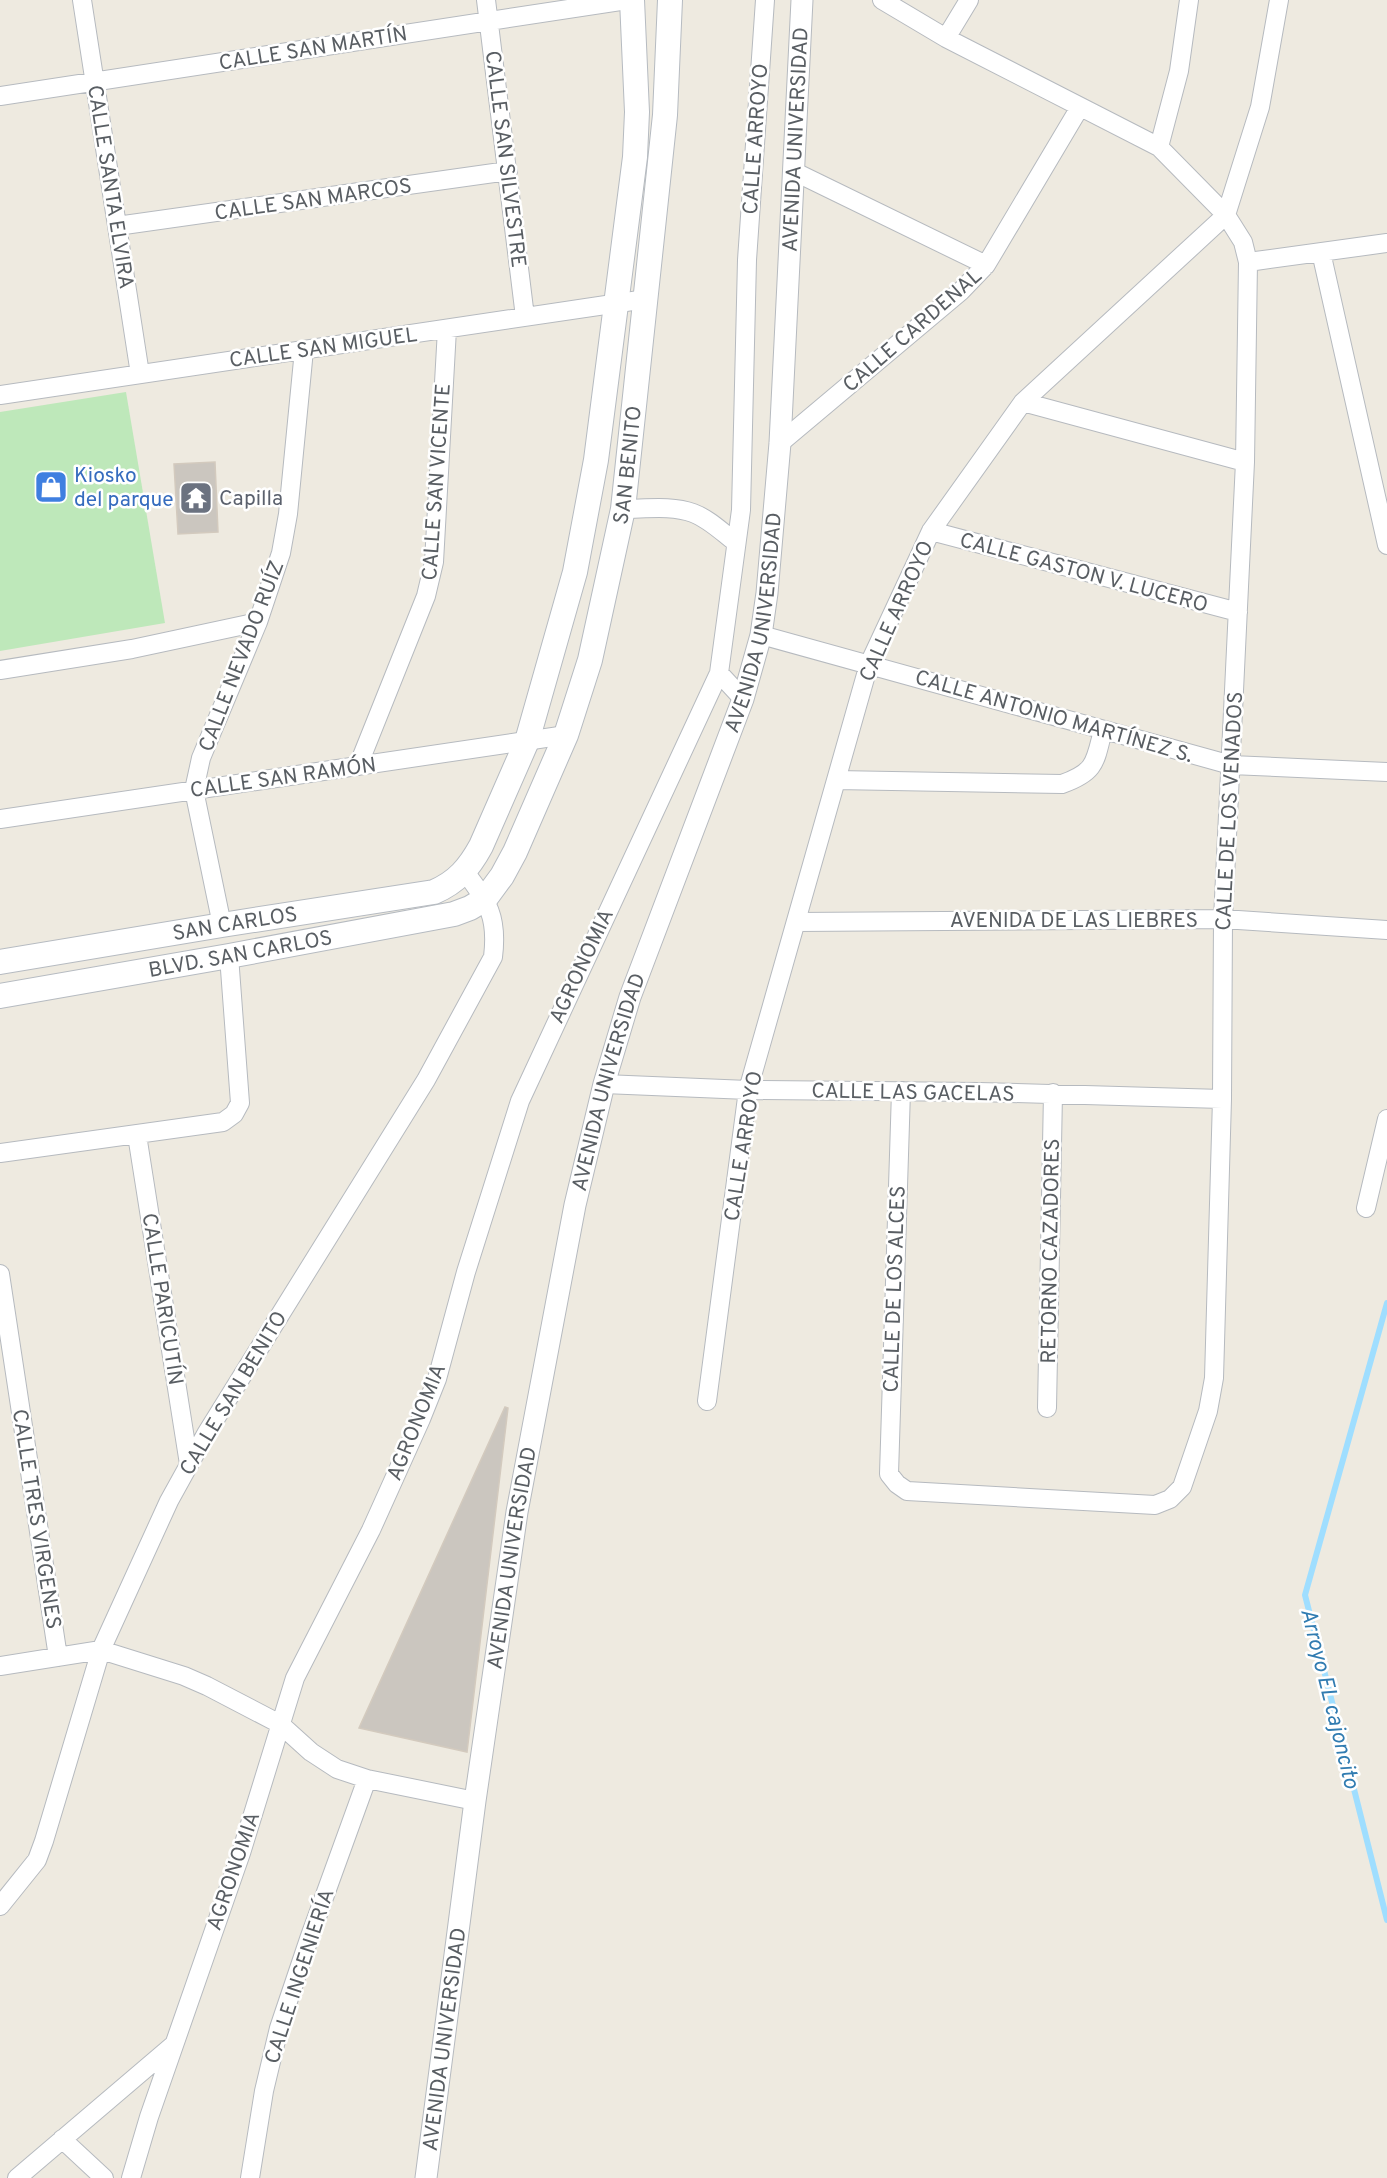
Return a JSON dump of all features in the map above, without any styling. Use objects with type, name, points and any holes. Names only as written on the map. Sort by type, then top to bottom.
[{"type":"main road","name":"SAN BENITO","points":[[465,872],[481,846],[527,741],[575,572],[597,460],[635,157],[637,89],[632,0]]},
{"type":"main road","name":"SAN BENITO","points":[[482,901],[502,876],[515,852],[566,735],[590,660],[623,509],[665,115],[670,0]]},
{"type":"main road","name":"SAN CARLOS","points":[[0,963],[434,892],[448,886],[465,872]]},
{"type":"main road","name":"BLVD. SAN CARLOS","points":[[0,996],[454,914],[482,901]]},
{"type":"street","name":"CALLE SANTA ELVIRA","points":[[82,0],[140,374]]},
{"type":"street","name":"CALLE SAN SILVESTRE","points":[[486,0],[525,317]]},
{"type":"street","name":"CALLE SAN MARTÍN","points":[[0,96],[627,0]]},
{"type":"street","name":"CALLE ARROYO","points":[[718,673],[741,510],[747,260],[765,0]]},
{"type":"street","name":"AVENIDA UNIVERSIDAD","points":[[426,2178],[475,1801],[517,1512],[575,1205],[604,1084],[630,997],[743,699],[761,635],[767,593],[780,443],[802,0]]},
{"type":"street","name":"CALLE DE LOS VENADOS","points":[[882,0],[946,38],[1159,147],[1226,215],[1243,242],[1248,262],[1245,462],[1223,919],[1222,1100],[1214,1378],[1208,1411],[1182,1487],[1170,1499]]},
{"type":"street","points":[[946,38],[969,0]]},
{"type":"street","points":[[1159,147],[1179,71],[1189,0]]},
{"type":"street","points":[[1226,215],[1260,106],[1279,0]]},
{"type":"street","name":"CALLE CARDENAL","points":[[780,443],[962,291],[986,265],[1080,107]]},
{"type":"street","name":"CALLE SAN MARCOS","points":[[117,226],[508,171]]},
{"type":"street","points":[[794,171],[986,265]]},
{"type":"street","name":"CALLE ARROYO","points":[[707,1401],[748,1090],[869,664],[930,531],[1023,402],[1226,215]]},
{"type":"street","points":[[1248,262],[1387,243]]},
{"type":"street","points":[[1321,252],[1387,545]]},
{"type":"street","name":"CALLE SAN MIGUEL","points":[[0,395],[646,299]]},
{"type":"street","name":"CALLE SAN VICENTE","points":[[358,766],[426,596],[434,562],[447,329]]},
{"type":"street","name":"CALLE NEVADO RUÍZ","points":[[222,925],[194,790],[201,758],[258,622],[281,553],[288,514],[304,350]]},
{"type":"street","points":[[1023,402],[1245,462]]},
{"type":"street","points":[[623,509],[664,509],[692,513],[712,524],[735,542]]},
{"type":"street","name":"CALLE GASTON V. LUCERO","points":[[930,531],[1238,612]]},
{"type":"street","points":[[0,670],[132,649],[258,622]]},
{"type":"street","name":"CALLE ANTONIO MARTÍNEZ S.","points":[[761,635],[1231,765],[1387,772]]},
{"type":"street","points":[[718,673],[743,699]]},
{"type":"street","name":"AGRONOMIA","points":[[131,2178],[148,2117],[240,1853],[295,1678],[371,1530],[437,1379],[466,1272],[520,1101],[718,673]]},
{"type":"street","points":[[836,780],[1062,784],[1088,772],[1097,756],[1104,730]]},
{"type":"street","name":"CALLE SAN RAMÓN","points":[[0,819],[566,735]]},
{"type":"street","name":"CALLE SAN BENITO","points":[[0,1906],[37,1860],[41,1851],[101,1650],[169,1502],[212,1424],[426,1080],[493,957],[494,928],[465,872]]},
{"type":"street","name":"AVENIDA DE LAS LIEBRES","points":[[796,922],[1223,919],[1387,930]]},
{"type":"street","points":[[0,1153],[223,1122],[234,1114],[240,1102],[229,956]]},
{"type":"street","name":"CALLE LAS GACELAS","points":[[604,1084],[748,1090],[1053,1093],[1222,1100]]},
{"type":"street","name":"CALLE DE LOS ALCES","points":[[901,1091],[888,1462],[890,1474],[897,1484],[907,1491],[1143,1505],[1155,1505],[1170,1499]]},
{"type":"street","name":"RETORNO CAZADORES","points":[[1047,1408],[1053,1093]]},
{"type":"street","points":[[1366,1208],[1387,1119]]},
{"type":"street","name":"CALLE PARICUTÍN","points":[[137,1135],[189,1464]]},
{"type":"street","name":"CALLE TRES VIRGENES","points":[[0,1274],[58,1657]]},
{"type":"street","points":[[0,1666],[101,1650],[184,1676],[280,1724],[311,1752],[337,1769],[367,1779],[475,1801]]},
{"type":"street","name":"CALLE INGENIERÍA","points":[[250,2178],[264,2091],[279,2028],[367,1779]]},
{"type":"street","points":[[16,2178],[173,2045]]},
{"type":"street","points":[[62,2139],[96,2175]]},
{"type":"green space","points":[[126,392],[165,623],[0,651],[0,412]]},
{"type":"building","name":"Capilla","points":[[215,462],[218,532],[178,534],[174,464]]},
{"type":"building","points":[[505,1407],[508,1408],[467,1752],[359,1728]]},
{"type":"waterway","name":"Arroyo EL cajoncito","points":[[1387,1303],[1305,1595],[1387,1920]]},
{"type":"place","name":"Kiosko del parque","points":[[51,487]]},
{"type":"place","name":"Capilla","points":[[196,498]]}]
